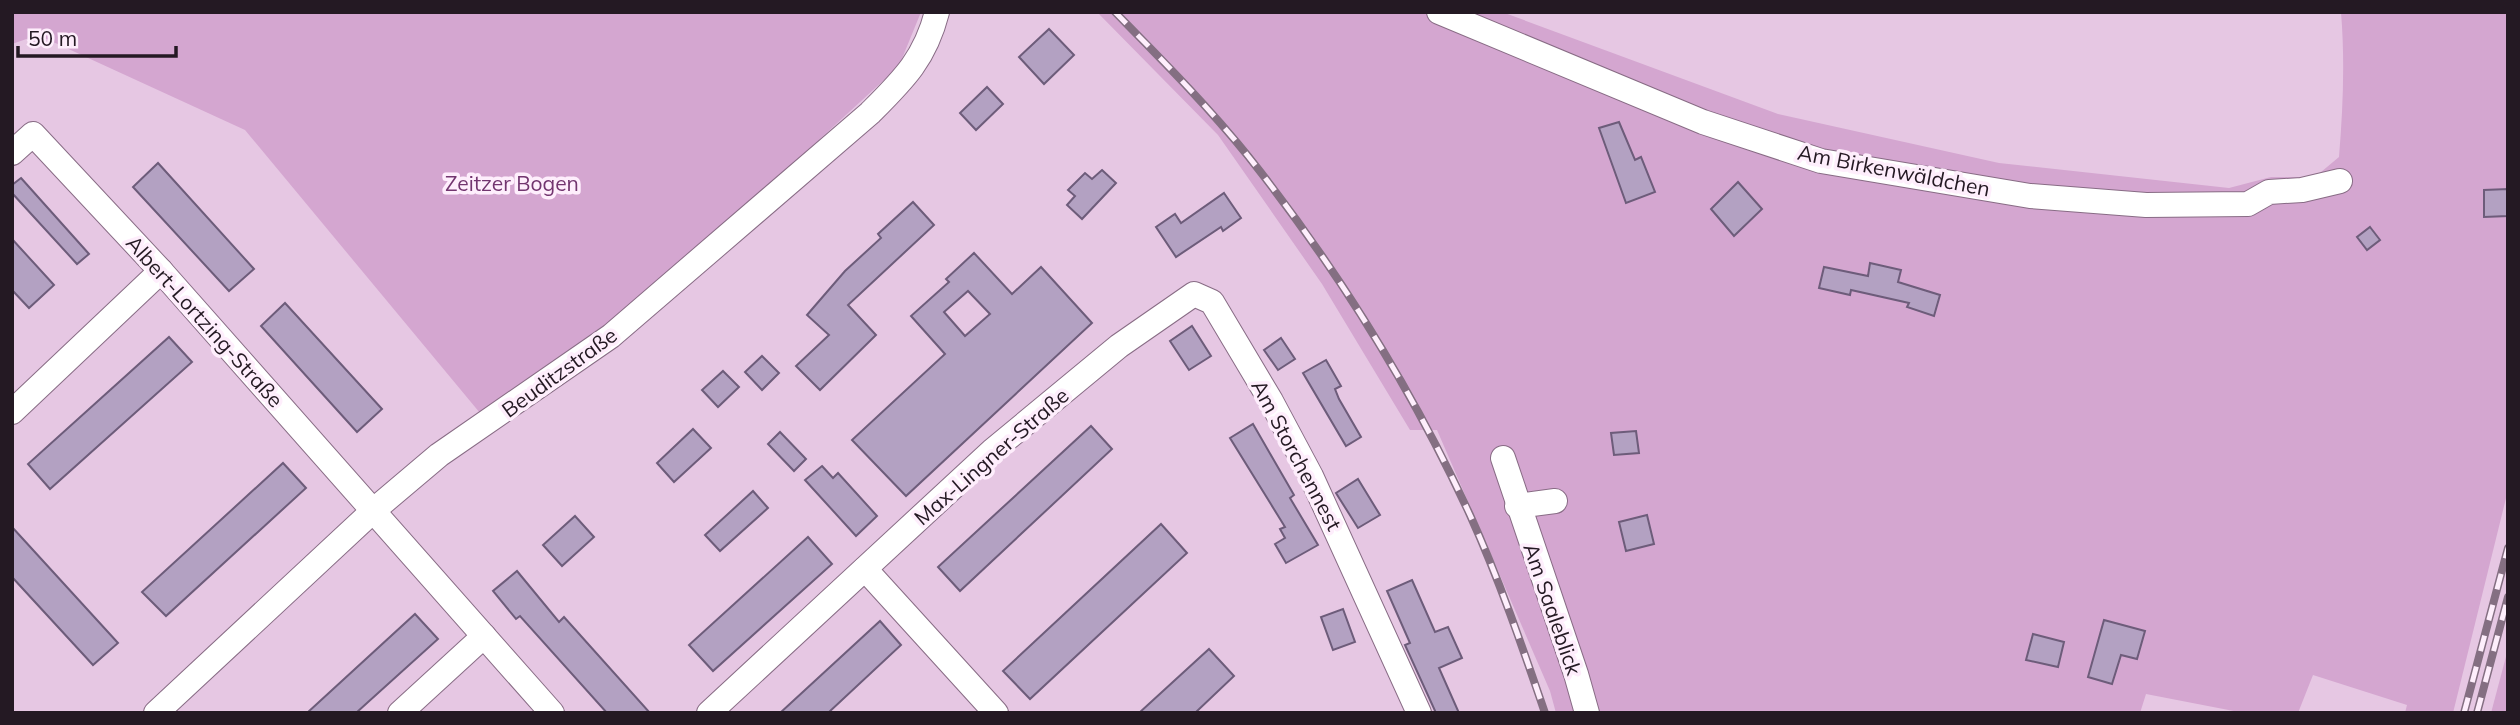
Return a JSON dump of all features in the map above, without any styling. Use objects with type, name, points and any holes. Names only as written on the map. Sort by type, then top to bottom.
[{"type":"street","name":"Beuditzstraße","points":[[156,713],[374,510],[439,455],[611,336],[870,113],[908,76],[932,33],[937,12]]},
{"type":"street","name":"Am Birkenwäldchen","points":[[1438,12],[1703,121],[1821,161],[2030,196],[2146,205],[2248,204],[2269,192],[2302,190],[2340,181]]},
{"type":"street","name":"Albert-Lortzing-Straße","points":[[12,153],[33,134],[161,271],[374,510]]},
{"type":"street","points":[[12,412],[161,271]]},
{"type":"street","name":"Am Storchennest","points":[[1119,346],[1195,295],[1212,302],[1271,401],[1311,476],[1419,713]]},
{"type":"street","name":"Max-Lingner-Straße","points":[[709,713],[992,451],[1119,346]]},
{"type":"street","name":"Am Saaleblick","points":[[1503,458],[1587,713]]},
{"type":"street","points":[[1517,506],[1555,501]]},
{"type":"street","points":[[374,510],[407,551],[552,713]]},
{"type":"street","points":[[864,569],[996,713]]},
{"type":"street","points":[[400,713],[484,636]]},
{"type":"green space","name":"Zeitzer Bogen","points":[[12,12],[921,12],[899,66],[741,212],[569,359],[480,413],[245,130],[38,35],[12,44]]},
{"type":"green space","points":[[1097,12],[1502,12],[1778,114],[1999,163],[2229,188],[2271,177],[2315,177],[2339,157],[2343,84],[2341,12],[2508,12],[2508,490],[2453,713],[2405,713],[2407,705],[2313,675],[2298,713],[2244,713],[2146,694],[2140,713],[1556,713],[1550,691],[1437,430],[1410,430],[1322,284],[1218,135]]},
{"type":"green space","points":[[2508,649],[2508,713],[2491,713]]},
{"type":"building","points":[[1049,29],[1074,55],[1044,84],[1019,57]]},
{"type":"building","points":[[987,87],[1003,104],[976,130],[960,113]]},
{"type":"building","points":[[1619,122],[1635,160],[1641,157],[1655,192],[1626,203],[1599,128]]},
{"type":"building","points":[[158,163],[254,269],[229,291],[133,187]]},
{"type":"building","points":[[1102,170],[1116,183],[1082,219],[1067,205],[1075,196],[1068,190],[1085,173],[1092,179]]},
{"type":"building","points":[[21,178],[89,254],[77,264],[12,193],[12,185]]},
{"type":"building","points":[[1738,182],[1762,209],[1734,236],[1711,209]]},
{"type":"building","points":[[2508,189],[2508,216],[2484,217],[2484,190]]},
{"type":"building","points":[[1224,193],[1241,218],[1223,231],[1221,227],[1176,257],[1156,227],[1175,214],[1181,223]]},
{"type":"building","points":[[913,202],[934,225],[848,305],[876,335],[820,390],[796,366],[829,335],[807,315],[845,271],[881,238],[878,234]]},
{"type":"building","points":[[2370,227],[2380,240],[2367,250],[2357,237]]},
{"type":"building","points":[[12,239],[54,285],[29,308],[12,290]]},
{"type":"building","points":[[974,253],[1012,294],[1041,267],[1092,323],[906,496],[852,440],[945,354],[911,316],[949,282],[946,279]],"holes":[[[968,291],[990,314],[965,336],[944,312]]]},
{"type":"building","points":[[1870,263],[1901,270],[1898,282],[1940,295],[1934,316],[1907,307],[1909,303],[1851,290],[1850,295],[1819,288],[1824,267],[1868,276]]},
{"type":"building","points":[[285,303],[382,409],[357,432],[261,326]]},
{"type":"building","points":[[1192,326],[1211,356],[1189,370],[1170,341]]},
{"type":"building","points":[[169,337],[192,362],[50,489],[28,464]]},
{"type":"building","points":[[1281,338],[1295,359],[1278,370],[1264,350]]},
{"type":"building","points":[[762,356],[779,373],[762,390],[745,372]]},
{"type":"building","points":[[1326,360],[1341,386],[1335,389],[1339,399],[1361,437],[1346,446],[1303,373]]},
{"type":"building","points":[[723,371],[739,387],[718,407],[702,390]]},
{"type":"building","points":[[1253,424],[1294,495],[1290,498],[1318,545],[1286,563],[1275,544],[1285,538],[1280,529],[1285,527],[1230,438]]},
{"type":"building","points":[[1091,426],[1112,449],[960,591],[938,567]]},
{"type":"building","points":[[693,429],[711,448],[674,482],[657,463]]},
{"type":"building","points":[[1636,431],[1639,453],[1614,455],[1611,433]]},
{"type":"building","points":[[780,432],[806,459],[794,471],[768,444]]},
{"type":"building","points":[[283,463],[306,488],[166,616],[142,592]]},
{"type":"building","points":[[822,466],[833,478],[838,473],[877,516],[856,536],[805,480]]},
{"type":"building","points":[[1358,479],[1380,515],[1358,528],[1336,493]]},
{"type":"building","points":[[753,491],[768,508],[720,551],[705,535]]},
{"type":"building","points":[[1647,515],[1654,544],[1626,551],[1619,522]]},
{"type":"building","points":[[575,516],[594,537],[562,566],[543,545]]},
{"type":"building","points":[[1161,524],[1187,553],[1030,699],[1003,671]]},
{"type":"building","points":[[12,527],[118,643],[93,665],[12,577]]},
{"type":"building","points":[[808,537],[832,564],[713,671],[689,645]]},
{"type":"building","points":[[517,571],[559,622],[564,617],[650,713],[607,713],[520,616],[516,619],[493,591]]},
{"type":"building","points":[[1412,580],[1435,632],[1448,627],[1462,658],[1439,668],[1459,713],[1436,713],[1405,645],[1410,643],[1387,591]]},
{"type":"building","points":[[1343,609],[1355,642],[1333,650],[1321,617]]},
{"type":"building","points":[[415,614],[438,639],[356,713],[307,713]]},
{"type":"building","points":[[2104,620],[2145,631],[2137,659],[2121,655],[2112,684],[2088,677]]},
{"type":"building","points":[[880,621],[901,645],[828,713],[780,713]]},
{"type":"building","points":[[2033,634],[2064,642],[2058,667],[2026,660]]},
{"type":"building","points":[[1209,649],[1234,676],[1195,713],[1139,713]]},
{"type":"railway","points":[[1115,12],[1200,100],[1248,156],[1312,241],[1370,329],[1423,421],[1470,515],[1519,638],[1545,713]]},
{"type":"railway","points":[[2464,713],[2508,548]]},
{"type":"railway","points":[[2477,713],[2508,597]]}]
